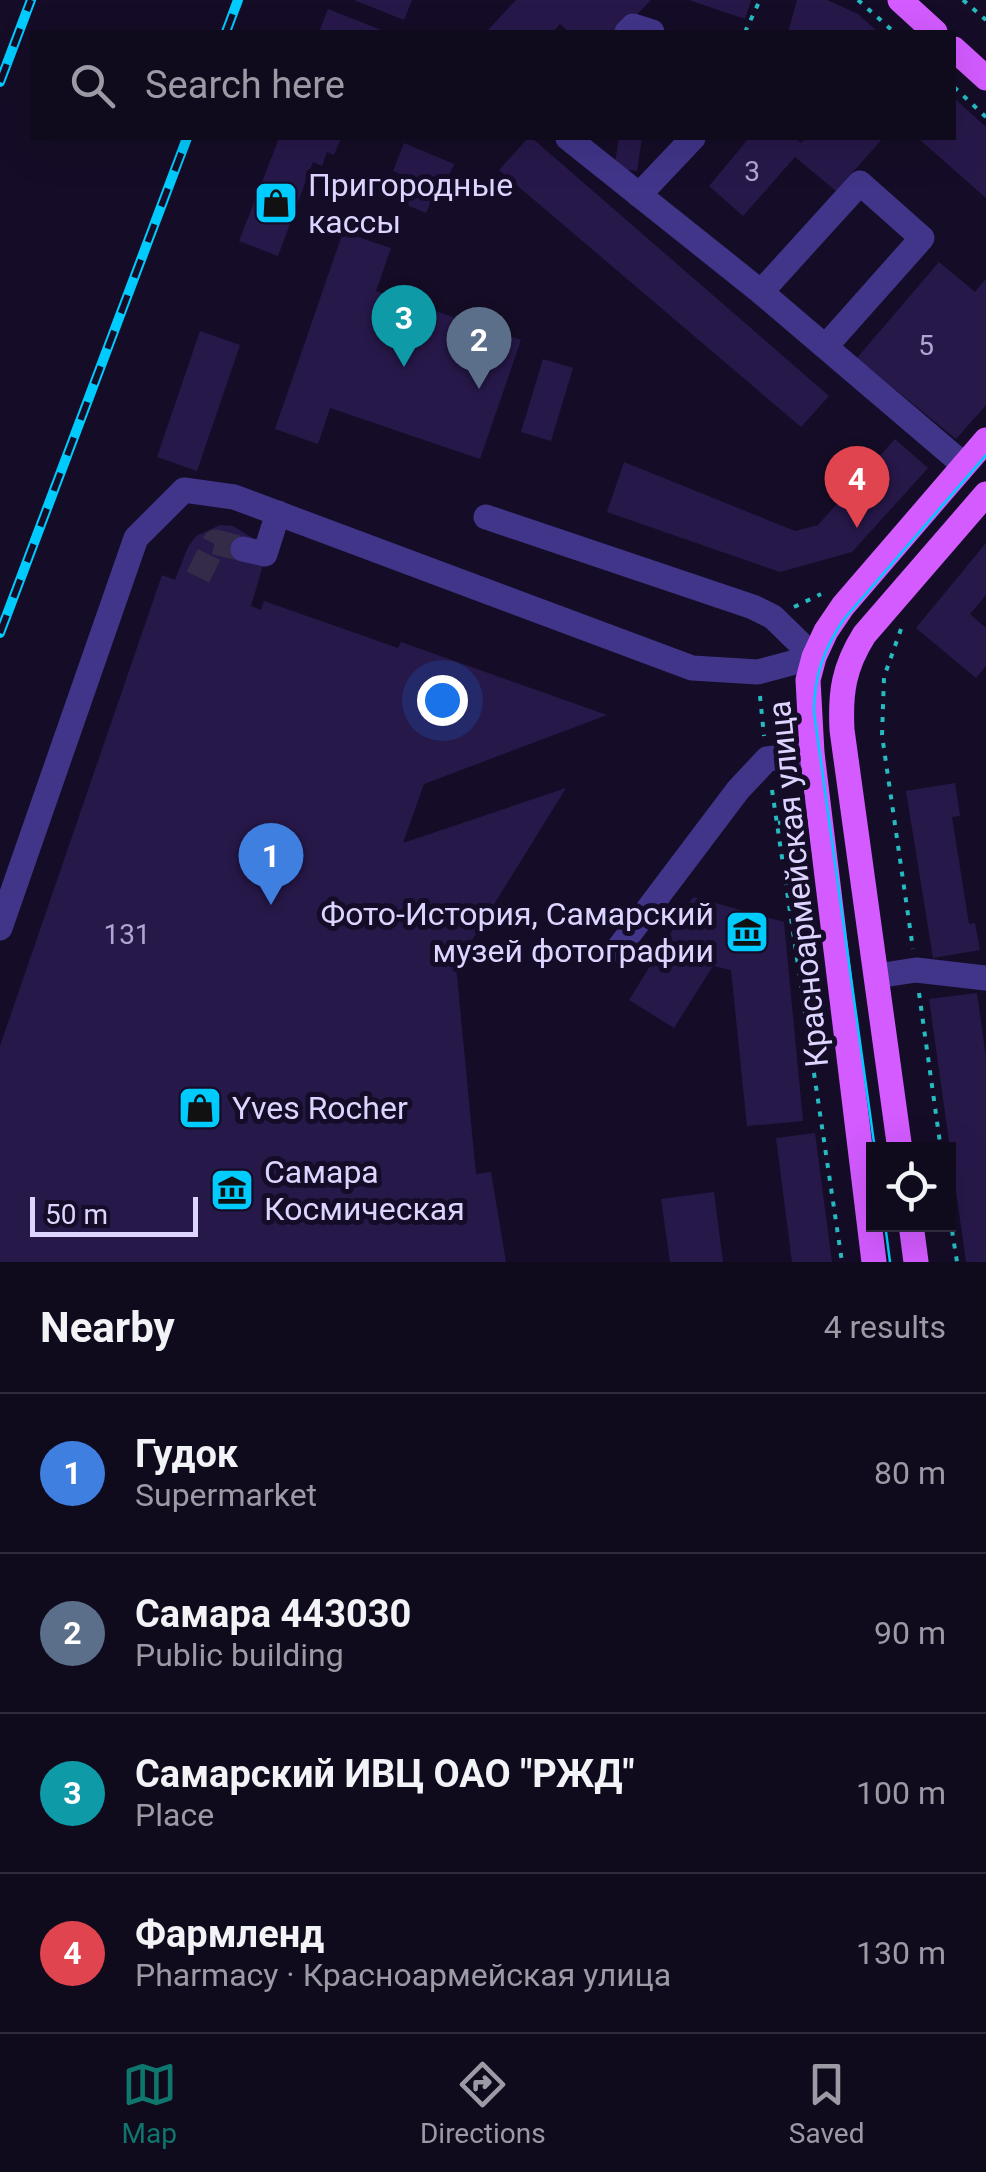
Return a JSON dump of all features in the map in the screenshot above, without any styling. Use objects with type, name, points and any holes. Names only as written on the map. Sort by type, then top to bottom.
[{"type":"main road","points":[[900,0],[933,30]]},
{"type":"main road","points":[[956,51],[986,78]]},
{"type":"main road","name":"Красноармейская улица","points":[[874,1262],[807,704],[814,656],[843,606],[986,440]]},
{"type":"main road","name":"Красноармейская улица","points":[[899,1142],[842,730],[842,683],[850,658],[864,635],[986,494]]},
{"type":"main road","points":[[911,1232],[916,1262]]},
{"type":"lane","points":[[570,140],[761,292],[964,466]]},
{"type":"lane","points":[[639,195],[691,140]]},
{"type":"lane","points":[[761,292],[860,183],[922,238],[826,346]]},
{"type":"lane","points":[[0,928],[136,538],[184,490],[234,497],[692,668],[758,672],[814,656],[773,616],[754,606],[486,517]]},
{"type":"lane","points":[[243,549],[265,554],[278,513]]},
{"type":"lane","points":[[618,950],[738,790],[767,759],[812,753]]},
{"type":"lane","points":[[877,976],[916,970],[986,978]]},
{"type":"path","points":[[745,30],[760,0]]},
{"type":"path","points":[[858,0],[892,30]]},
{"type":"path","points":[[963,0],[986,20]]},
{"type":"path","points":[[956,89],[986,117]]},
{"type":"path","points":[[901,629],[884,677],[882,735],[940,1142]]},
{"type":"path","points":[[952,1232],[956,1262]]},
{"type":"building","points":[[354,0],[412,0],[404,20]]},
{"type":"building","points":[[516,0],[651,0],[622,30],[567,30],[560,24],[555,30],[488,30]]},
{"type":"building","points":[[689,0],[751,0],[745,19]]},
{"type":"building","points":[[797,0],[827,0],[858,14],[876,30],[789,30]]},
{"type":"building","points":[[328,9],[381,30],[320,30]]},
{"type":"building","points":[[956,100],[986,127],[986,198],[920,140],[956,140]]},
{"type":"building","name":"Пригородные кассы","points":[[278,140],[340,140],[334,155],[327,152],[322,166],[313,162],[278,256],[239,241]]},
{"type":"building","points":[[526,140],[534,140],[829,396],[801,427],[499,170]]},
{"type":"building","points":[[619,140],[642,140],[637,171],[614,168]]},
{"type":"building","points":[[747,140],[881,140],[836,191],[795,157],[743,216],[709,186]]},
{"type":"building","points":[[404,143],[454,164],[442,192],[436,189],[426,213],[395,200],[405,176],[393,171]]},
{"type":"building","points":[[343,232],[391,248],[376,291],[521,340],[480,459],[330,408],[318,444],[275,429]]},
{"type":"building","points":[[939,262],[975,292],[986,279],[986,405],[956,439],[857,358]]},
{"type":"building","points":[[200,331],[240,345],[197,471],[157,457]]},
{"type":"building","points":[[543,359],[573,368],[551,441],[521,432]]},
{"type":"building","points":[[895,439],[928,468],[852,552],[780,572],[607,512],[624,462],[795,531],[818,525]]},
{"type":"building","points":[[220,525],[233,526],[256,540],[263,565],[251,606],[261,610],[264,601],[398,648],[401,642],[607,715],[424,784],[403,843],[566,788],[456,966],[476,1174],[491,1172],[506,1262],[0,1262],[0,1046],[162,575],[175,580],[196,536]]},
{"type":"building","points":[[986,543],[986,595],[970,614],[986,628],[986,666],[976,678],[916,628]]},
{"type":"building","points":[[955,783],[960,816],[952,817],[969,924],[975,923],[980,950],[933,958],[906,791]]},
{"type":"building","points":[[693,897],[784,922],[803,1121],[747,1126],[731,970],[713,966],[674,1028],[629,1000]]},
{"type":"building","points":[[977,993],[986,1058],[986,1262],[966,1262],[956,1191],[956,1142],[949,1142],[929,999]]},
{"type":"building","points":[[815,1133],[832,1262],[792,1262],[776,1138]]},
{"type":"building","points":[[714,1192],[723,1262],[670,1262],[661,1199]]},
{"type":"tunnel","points":[[198,577],[215,542],[243,549]]},
{"type":"tram line","points":[[874,1142],[814,712],[816,686],[826,652],[844,619],[986,455]]},
{"type":"tram line","points":[[886,1232],[890,1262]]},
{"type":"railway","points":[[0,82],[31,0]]},
{"type":"railway","points":[[227,30],[238,0]]},
{"type":"railway","points":[[0,633],[186,140]]},
{"type":"place","name":"Пригородные кассы","points":[[276,203]]},
{"type":"place","name":"Самарский ИВЦ ОАО \"РЖД\"","points":[[404,367]]},
{"type":"place","name":"Самара 443030","points":[[479,389]]},
{"type":"place","name":"Фармленд","points":[[857,528]]},
{"type":"place","name":"Гудок","points":[[271,905]]},
{"type":"place","name":"Фото-История, Самарский музей фотографии","points":[[747,932]]},
{"type":"place","name":"Yves Rocher","points":[[200,1108]]},
{"type":"place","name":"Самара Космическая","points":[[232,1190]]}]
